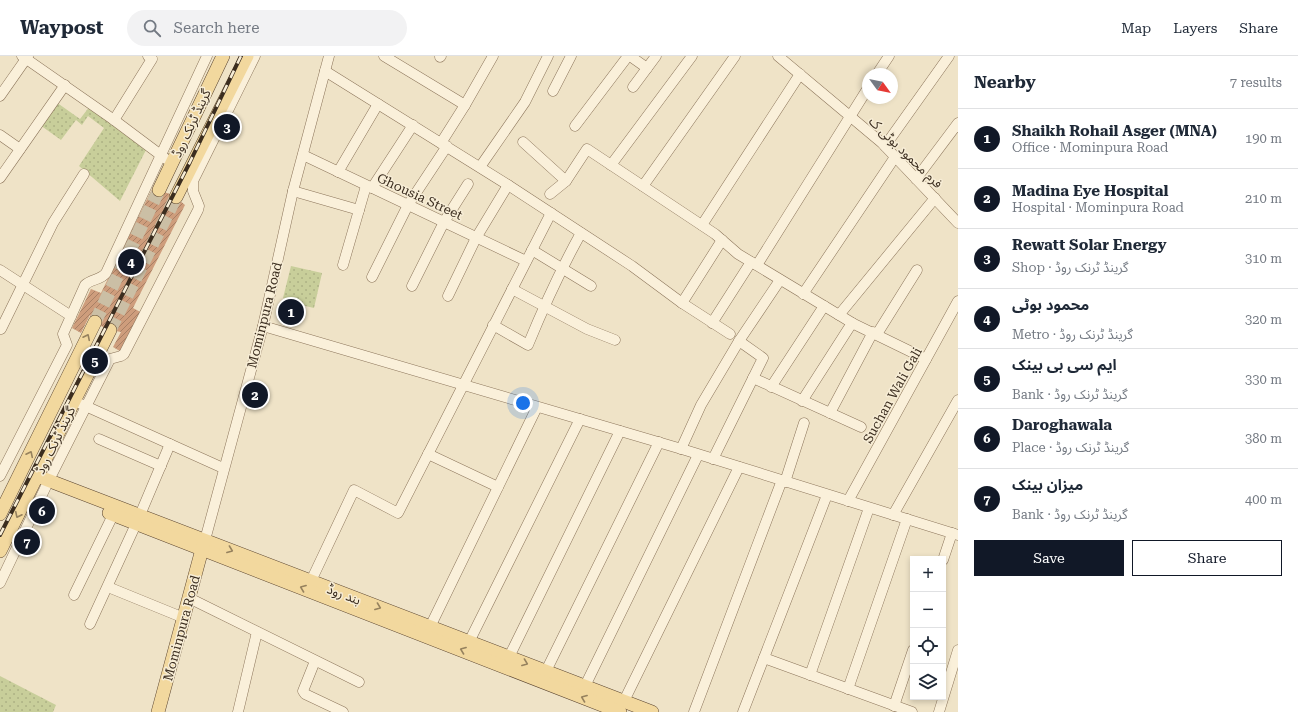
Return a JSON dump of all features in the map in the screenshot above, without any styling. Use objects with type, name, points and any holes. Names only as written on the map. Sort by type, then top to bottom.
[{"type":"main road","name":"گرینڈ ٹرنک روڈ","points":[[176,197],[247,56]]},
{"type":"main road","name":"گرینڈ ٹرنک روڈ","points":[[159,190],[222,58]]},
{"type":"main road","points":[[222,58],[240,71]]},
{"type":"main road","name":"گرینڈ ٹرنک روڈ","points":[[0,514],[95,322]]},
{"type":"main road","name":"گرینڈ ٹرنک روڈ","points":[[0,551],[41,482],[74,401],[110,330]]},
{"type":"main road","name":"بند روڈ","points":[[41,482],[113,514],[138,520]]},
{"type":"main road","name":"بند روڈ","points":[[41,482],[204,545],[602,709],[622,707],[652,712]]},
{"type":"main road","name":"بند روڈ","points":[[204,545],[311,581],[585,686],[622,707]]},
{"type":"main road","name":"Mominpura Road","points":[[158,712],[204,545]]},
{"type":"street","points":[[114,120],[152,59],[148,56]]},
{"type":"street","points":[[19,476],[1,470],[67,345],[63,334],[86,283],[102,277],[106,273],[207,56]]},
{"type":"street","points":[[0,583],[41,482],[86,406],[110,359],[124,354],[198,210],[199,206],[193,191],[193,181],[255,56]]},
{"type":"street","name":"Mominpura Road","points":[[204,545],[223,468],[263,326],[293,191],[329,56]]},
{"type":"street","points":[[384,56],[465,105]]},
{"type":"street","points":[[372,276],[408,205],[444,145],[493,56]]},
{"type":"street","points":[[480,167],[525,102],[548,56]]},
{"type":"street","points":[[553,91],[571,56]]},
{"type":"street","points":[[575,126],[629,56],[647,68]]},
{"type":"street","points":[[633,87],[656,56]]},
{"type":"street","points":[[611,166],[692,56]]},
{"type":"street","points":[[643,186],[735,56]]},
{"type":"street","name":"فرم محمود بوٹی ک","points":[[778,56],[885,146],[958,223]]},
{"type":"street","points":[[881,68],[889,56]]},
{"type":"street","points":[[885,146],[948,56]]},
{"type":"street","points":[[0,96],[25,57],[172,163]]},
{"type":"street","points":[[325,71],[508,185],[632,266],[682,303],[730,334]]},
{"type":"street","points":[[702,225],[800,74]]},
{"type":"street","points":[[0,178],[65,85]]},
{"type":"street","points":[[712,323],[754,264],[862,97]]},
{"type":"street","points":[[338,172],[378,104]]},
{"type":"street","points":[[916,180],[958,123]]},
{"type":"street","points":[[343,265],[359,210],[369,187],[413,125]]},
{"type":"street","points":[[0,135],[20,149]]},
{"type":"street","points":[[523,142],[566,181]]},
{"type":"street","points":[[550,194],[566,181],[587,149],[702,225],[738,254],[754,264],[852,323],[926,359]]},
{"type":"street","name":"Ghousia Street","points":[[303,155],[526,261]]},
{"type":"street","points":[[803,294],[895,157]]},
{"type":"street","points":[[1,329],[53,223],[84,174]]},
{"type":"street","points":[[412,286],[444,222],[468,184]]},
{"type":"street","points":[[448,296],[476,238],[508,185]]},
{"type":"street","points":[[293,191],[359,210]]},
{"type":"street","points":[[839,315],[935,198]]},
{"type":"street","points":[[311,581],[354,490],[398,513],[551,213]]},
{"type":"street","points":[[493,325],[528,345],[544,306],[581,233]]},
{"type":"street","points":[[682,303],[722,240]]},
{"type":"street","points":[[532,250],[592,286]]},
{"type":"street","points":[[0,270],[71,316]]},
{"type":"street","points":[[830,413],[875,333],[917,270]]},
{"type":"street","points":[[680,449],[701,405],[739,341],[780,280]]},
{"type":"street","points":[[512,289],[587,329],[615,340]]},
{"type":"street","points":[[771,386],[824,306]]},
{"type":"street","name":"Suchan Wali Gali","points":[[848,501],[957,306]]},
{"type":"street","points":[[802,401],[852,323]]},
{"type":"street","points":[[263,326],[659,442],[955,534],[945,556]]},
{"type":"street","points":[[713,459],[763,358],[739,341]]},
{"type":"street","points":[[753,378],[861,427]]},
{"type":"street","points":[[893,515],[958,400]]},
{"type":"street","points":[[74,401],[223,468]]},
{"type":"street","points":[[430,627],[537,407]]},
{"type":"street","points":[[469,642],[580,419]]},
{"type":"street","points":[[694,712],[784,481],[804,423]]},
{"type":"street","points":[[509,657],[620,431]]},
{"type":"street","points":[[99,439],[161,466]]},
{"type":"street","points":[[546,671],[659,442]]},
{"type":"street","points":[[90,624],[138,520],[170,444]]},
{"type":"street","points":[[428,454],[498,487]]},
{"type":"street","points":[[585,686],[698,454]]},
{"type":"street","points":[[622,707],[739,467]]},
{"type":"street","points":[[743,712],[827,495]]},
{"type":"street","points":[[810,675],[869,508]]},
{"type":"street","points":[[74,595],[113,514]]},
{"type":"street","points":[[848,689],[907,519]]},
{"type":"street","points":[[108,586],[184,618]]},
{"type":"street","points":[[189,598],[359,682]]},
{"type":"street","points":[[238,712],[257,632]]},
{"type":"street","points":[[939,712],[958,650]]},
{"type":"street","points":[[764,658],[912,712]]},
{"type":"street","points":[[894,706],[910,659]]},
{"type":"street","points":[[315,660],[303,691],[305,694],[344,712]]},
{"type":"green space","points":[[56,102],[80,119],[90,106],[147,148],[120,201],[79,166],[104,128],[88,116],[82,125],[76,120],[61,140],[40,125]]},
{"type":"green space","points":[[291,266],[322,273],[314,308],[288,302],[288,299],[283,298]]},
{"type":"green space","points":[[0,676],[56,705],[53,712],[0,712]]},
{"type":"building","points":[[152,189],[173,195],[185,205],[133,308],[144,314],[123,353],[113,347],[121,332],[110,330],[101,326],[92,319],[90,315],[81,333],[72,328],[91,289],[101,293]]},
{"type":"tunnel","points":[[95,322],[159,190]]},
{"type":"tunnel","points":[[110,330],[176,197]]},
{"type":"railway","points":[[0,535],[190,162],[241,56]]},
{"type":"place","name":"Rewatt Solar Energy","points":[[227,127]]},
{"type":"place","name":"محمود بوٹی","points":[[131,262]]},
{"type":"place","name":"Shaikh Rohail Asger (MNA)","points":[[291,312]]},
{"type":"place","name":"ایم سی بی بینک","points":[[95,361]]},
{"type":"place","name":"Madina Eye Hospital","points":[[255,395]]},
{"type":"place","name":"Daroghawala","points":[[42,511]]},
{"type":"place","name":"میزان بینک","points":[[27,542]]}]
